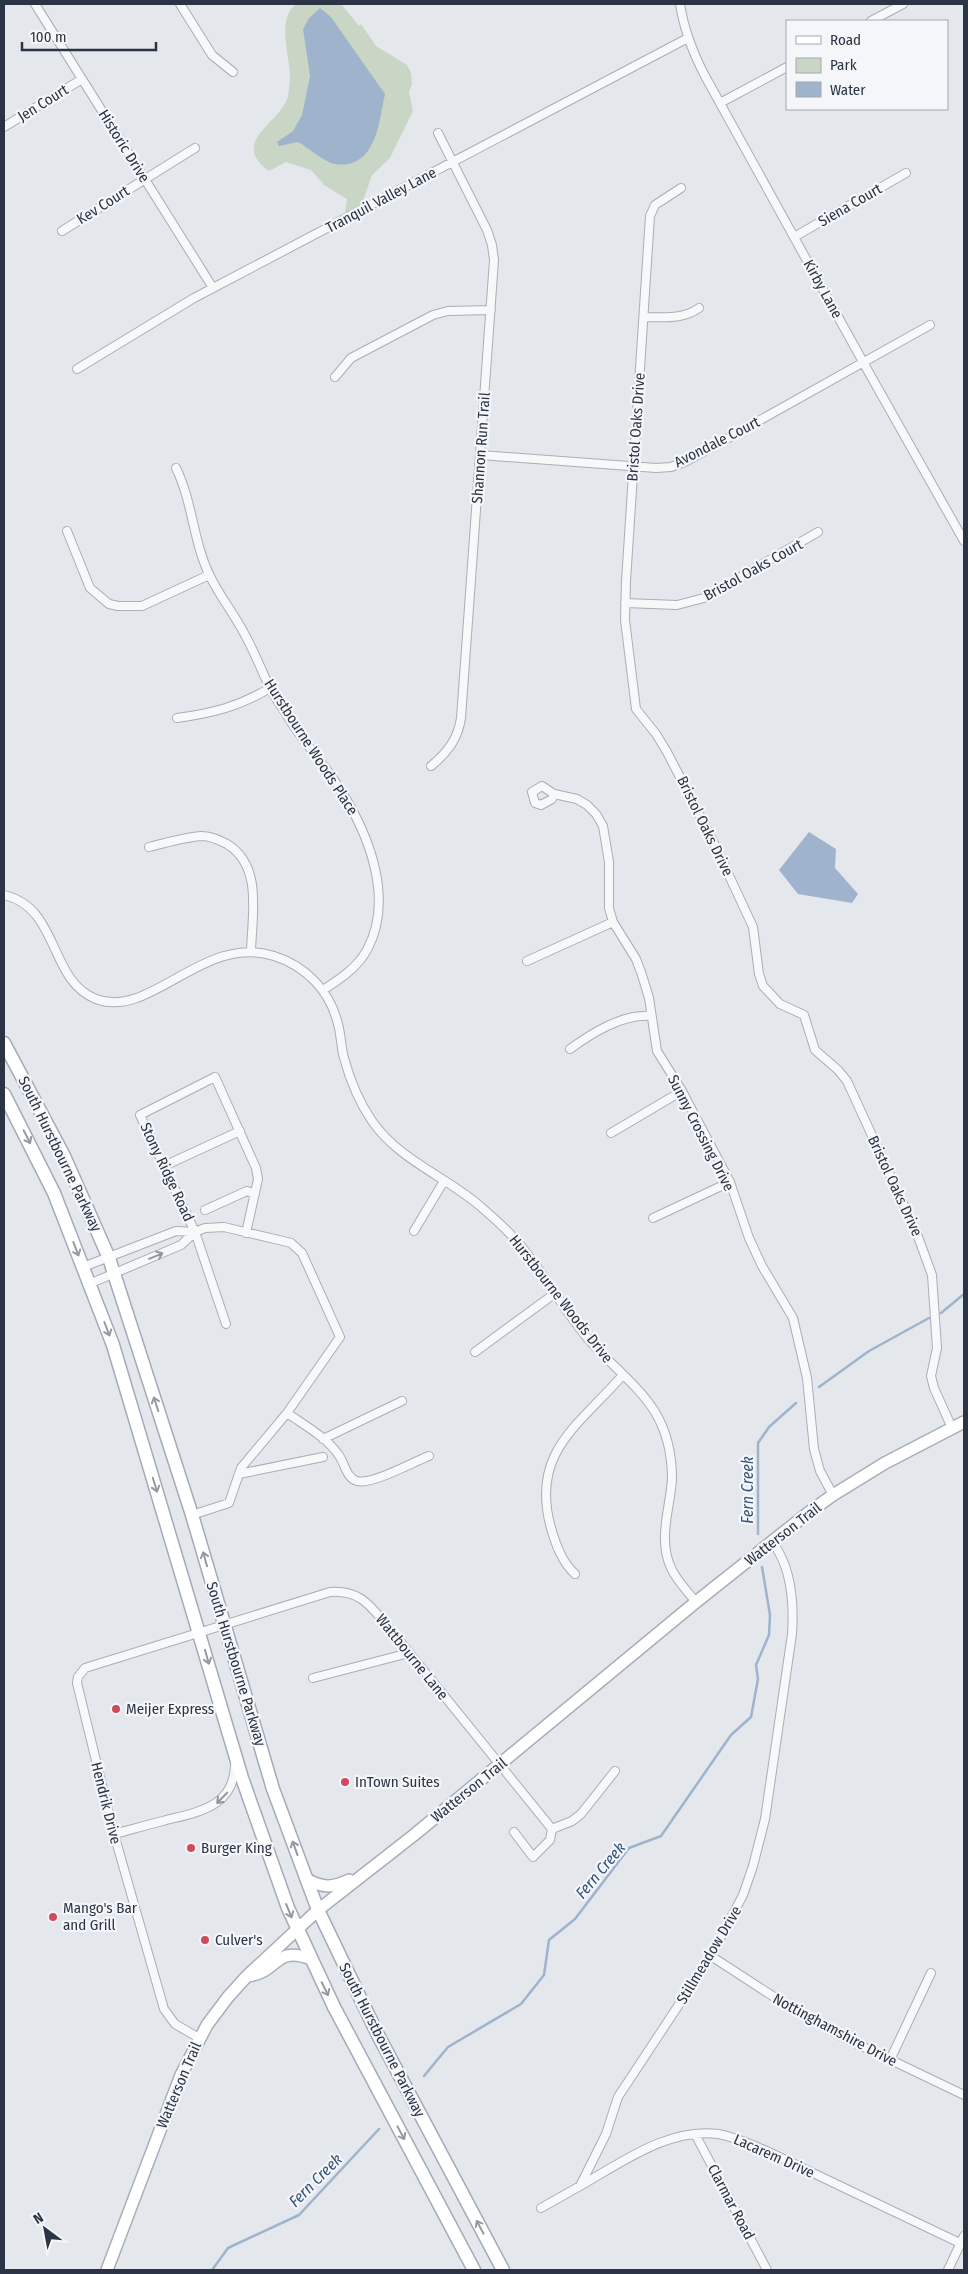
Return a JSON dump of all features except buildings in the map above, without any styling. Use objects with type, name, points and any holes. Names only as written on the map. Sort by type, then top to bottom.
[{"type":"main road","name":"South Hurstbourne Parkway","points":[[4,1043],[64,1156],[109,1258],[192,1515],[273,1789],[318,1910],[375,2029],[503,2270]]},
{"type":"main road","name":"South Hurstbourne Parkway","points":[[4,1094],[54,1193],[115,1354],[235,1753],[297,1929],[334,2007],[474,2270]]},
{"type":"main road","name":"Watterson Trail","points":[[108,2270],[174,2092],[199,2038],[219,2008],[247,1976],[318,1910],[772,1542],[833,1495],[885,1463],[964,1422]]},
{"type":"main road","points":[[306,1879],[324,1887],[332,1887],[366,1871]]},
{"type":"main road","points":[[247,1976],[260,1975],[288,1954],[311,1959]]},
{"type":"street","name":"Historic Drive","points":[[36,4],[213,288]]},
{"type":"street","points":[[180,4],[212,55],[234,72]]},
{"type":"street","name":"Kirby Lane","points":[[680,4],[688,38],[720,103],[964,541]]},
{"type":"street","points":[[873,20],[903,4]]},
{"type":"street","name":"Tranquil Valley Lane","points":[[77,369],[156,320],[213,288],[688,38]]},
{"type":"street","points":[[720,103],[786,68]]},
{"type":"street","name":"Jen Court","points":[[4,127],[82,78]]},
{"type":"street","name":"Shannon Run Trail","points":[[431,766],[451,747],[461,718],[494,260],[488,230],[438,133]]},
{"type":"street","name":"Kev Court","points":[[62,231],[195,148]]},
{"type":"street","name":"Siena Court","points":[[794,237],[906,173]]},
{"type":"street","name":"Bristol Oaks Drive","points":[[682,188],[655,205],[650,216],[625,603],[625,620],[636,709],[668,752],[712,839],[753,927],[759,974],[763,986],[780,1004],[804,1015],[814,1050],[838,1070],[847,1081],[924,1252],[932,1275],[937,1348],[931,1376],[934,1388],[952,1428]]},
{"type":"street","points":[[644,317],[675,317],[689,314],[699,308]]},
{"type":"street","points":[[335,377],[351,358],[433,315],[448,311],[491,310]]},
{"type":"street","name":"Avondale Court","points":[[481,455],[665,468],[687,461],[930,325]]},
{"type":"street","name":"Hurstbourne Woods Place","points":[[176,468],[183,482],[198,541],[210,575],[245,634],[270,688],[301,737],[332,777],[350,806],[365,836],[374,866],[378,899],[377,916],[372,939],[367,950],[350,971],[323,990]]},
{"type":"street","points":[[67,531],[90,588],[109,604],[131,607],[142,606],[210,575]]},
{"type":"street","name":"Bristol Oaks Court","points":[[625,603],[677,604],[704,598],[818,532]]},
{"type":"street","points":[[177,718],[221,711],[246,701],[270,688]]},
{"type":"street","name":"Sunny Crossing Drive","points":[[554,794],[576,799],[587,805],[596,814],[603,826],[608,846],[608,895],[614,922],[636,959],[642,975],[657,1051],[682,1091],[730,1182],[749,1238],[762,1266],[793,1318],[807,1378],[814,1449],[820,1470],[833,1495]]},
{"type":"street","points":[[149,847],[207,836],[222,841],[237,851],[246,862],[252,882],[251,951]]},
{"type":"street","name":"Hurstbourne Woods Drive","points":[[4,894],[26,905],[40,918],[66,971],[79,988],[92,997],[107,1002],[132,1000],[215,957],[251,951],[268,954],[296,965],[323,990],[338,1022],[344,1058],[352,1082],[371,1120],[400,1151],[477,1204],[500,1224],[526,1252],[554,1294],[588,1338],[643,1396],[655,1413],[668,1442],[672,1479],[664,1532],[666,1554],[676,1577],[696,1602]]},
{"type":"street","points":[[527,961],[614,922]]},
{"type":"street","points":[[570,1050],[600,1029],[619,1022],[651,1016]]},
{"type":"street","name":"Stony Ridge Road","points":[[226,1324],[195,1232],[140,1115],[216,1077],[256,1168],[258,1179],[246,1233]]},
{"type":"street","points":[[611,1134],[682,1091]]},
{"type":"street","points":[[164,1166],[240,1131]]},
{"type":"street","points":[[414,1231],[444,1182]]},
{"type":"street","points":[[653,1218],[730,1182]]},
{"type":"street","points":[[205,1210],[247,1191],[255,1194]]},
{"type":"street","points":[[89,1284],[181,1245],[195,1232],[205,1228],[224,1227],[284,1241],[297,1248],[302,1253],[340,1337],[287,1413],[241,1468],[229,1503],[192,1515]]},
{"type":"street","points":[[83,1268],[176,1231],[195,1232]]},
{"type":"street","points":[[475,1352],[554,1294]]},
{"type":"street","points":[[575,1574],[564,1561],[557,1548],[548,1517],[544,1489],[548,1468],[567,1434],[622,1376]]},
{"type":"street","points":[[322,1439],[402,1401]]},
{"type":"street","points":[[287,1413],[339,1454],[350,1478],[358,1482],[370,1481],[429,1456]]},
{"type":"street","points":[[238,1474],[322,1457]]},
{"type":"street","name":"Stillmeadow Drive","points":[[580,2186],[606,2134],[618,2097],[711,1956],[743,1895],[753,1866],[772,1775],[793,1616],[791,1595],[784,1563],[778,1549],[772,1542]]},
{"type":"street","name":"Wattbourne Lane","points":[[200,1634],[330,1592],[341,1591],[351,1593],[368,1603],[552,1829]]},
{"type":"street","name":"Hendrik Drive","points":[[199,2038],[175,2024],[164,2010],[114,1834],[79,1692],[78,1677],[90,1665],[200,1634]]},
{"type":"street","points":[[313,1678],[409,1653]]},
{"type":"street","points":[[114,1834],[200,1812],[215,1805],[227,1794],[234,1778],[235,1753]]},
{"type":"street","points":[[514,1832],[533,1857],[550,1840],[552,1829],[572,1821],[581,1814],[615,1772]]},
{"type":"street","name":"Nottinghamshire Drive","points":[[711,1956],[788,2006],[845,2038],[964,2095]]},
{"type":"street","points":[[890,2060],[931,1973]]},
{"type":"street","name":"Lacarem Drive","points":[[580,2186],[657,2144],[695,2134],[718,2134],[746,2142],[963,2242]]},
{"type":"street","name":"Clarmar Road","points":[[695,2134],[767,2270]]},
{"type":"street","points":[[541,2208],[580,2186]]},
{"type":"street","points":[[948,2270],[963,2242]]},
{"type":"green space","points":[[296,4],[341,4],[359,26],[361,24],[376,46],[407,65],[411,73],[412,84],[409,92],[413,111],[390,158],[372,175],[362,204],[345,213],[347,199],[324,185],[311,170],[286,162],[269,171],[258,160],[254,150],[255,141],[284,106],[288,96],[290,77],[285,28],[290,11]]},
{"type":"water","points":[[320,8],[331,17],[385,94],[373,142],[359,160],[349,164],[331,163],[298,142],[279,146],[277,142],[293,131],[302,115],[310,76],[303,29],[309,18]]},
{"type":"water","points":[[809,832],[836,849],[835,868],[858,894],[852,903],[798,894],[779,870]]},
{"type":"waterway","name":"Fern Creek","points":[[941,1313],[964,1294]]},
{"type":"waterway","name":"Fern Creek","points":[[819,1387],[869,1351],[929,1318]]},
{"type":"waterway","name":"Fern Creek","points":[[758,1534],[758,1443],[769,1427],[796,1403]]},
{"type":"waterway","name":"Fern Creek","points":[[424,2076],[448,2047],[521,2004],[544,1975],[549,1940],[575,1919],[629,1848],[661,1836],[731,1735],[751,1717],[758,1679],[756,1665],[769,1635],[770,1615],[762,1567]]},
{"type":"waterway","name":"Fern Creek","points":[[212,2270],[228,2248],[299,2215],[379,2129]]},
{"type":"place","name":"Meijer Express","points":[[116,1709]]},
{"type":"place","name":"InTown Suites","points":[[345,1782]]},
{"type":"place","name":"Burger King","points":[[191,1848]]},
{"type":"place","name":"Mango's Bar and Grill","points":[[53,1917]]},
{"type":"place","name":"Culver's","points":[[205,1940]]}]
